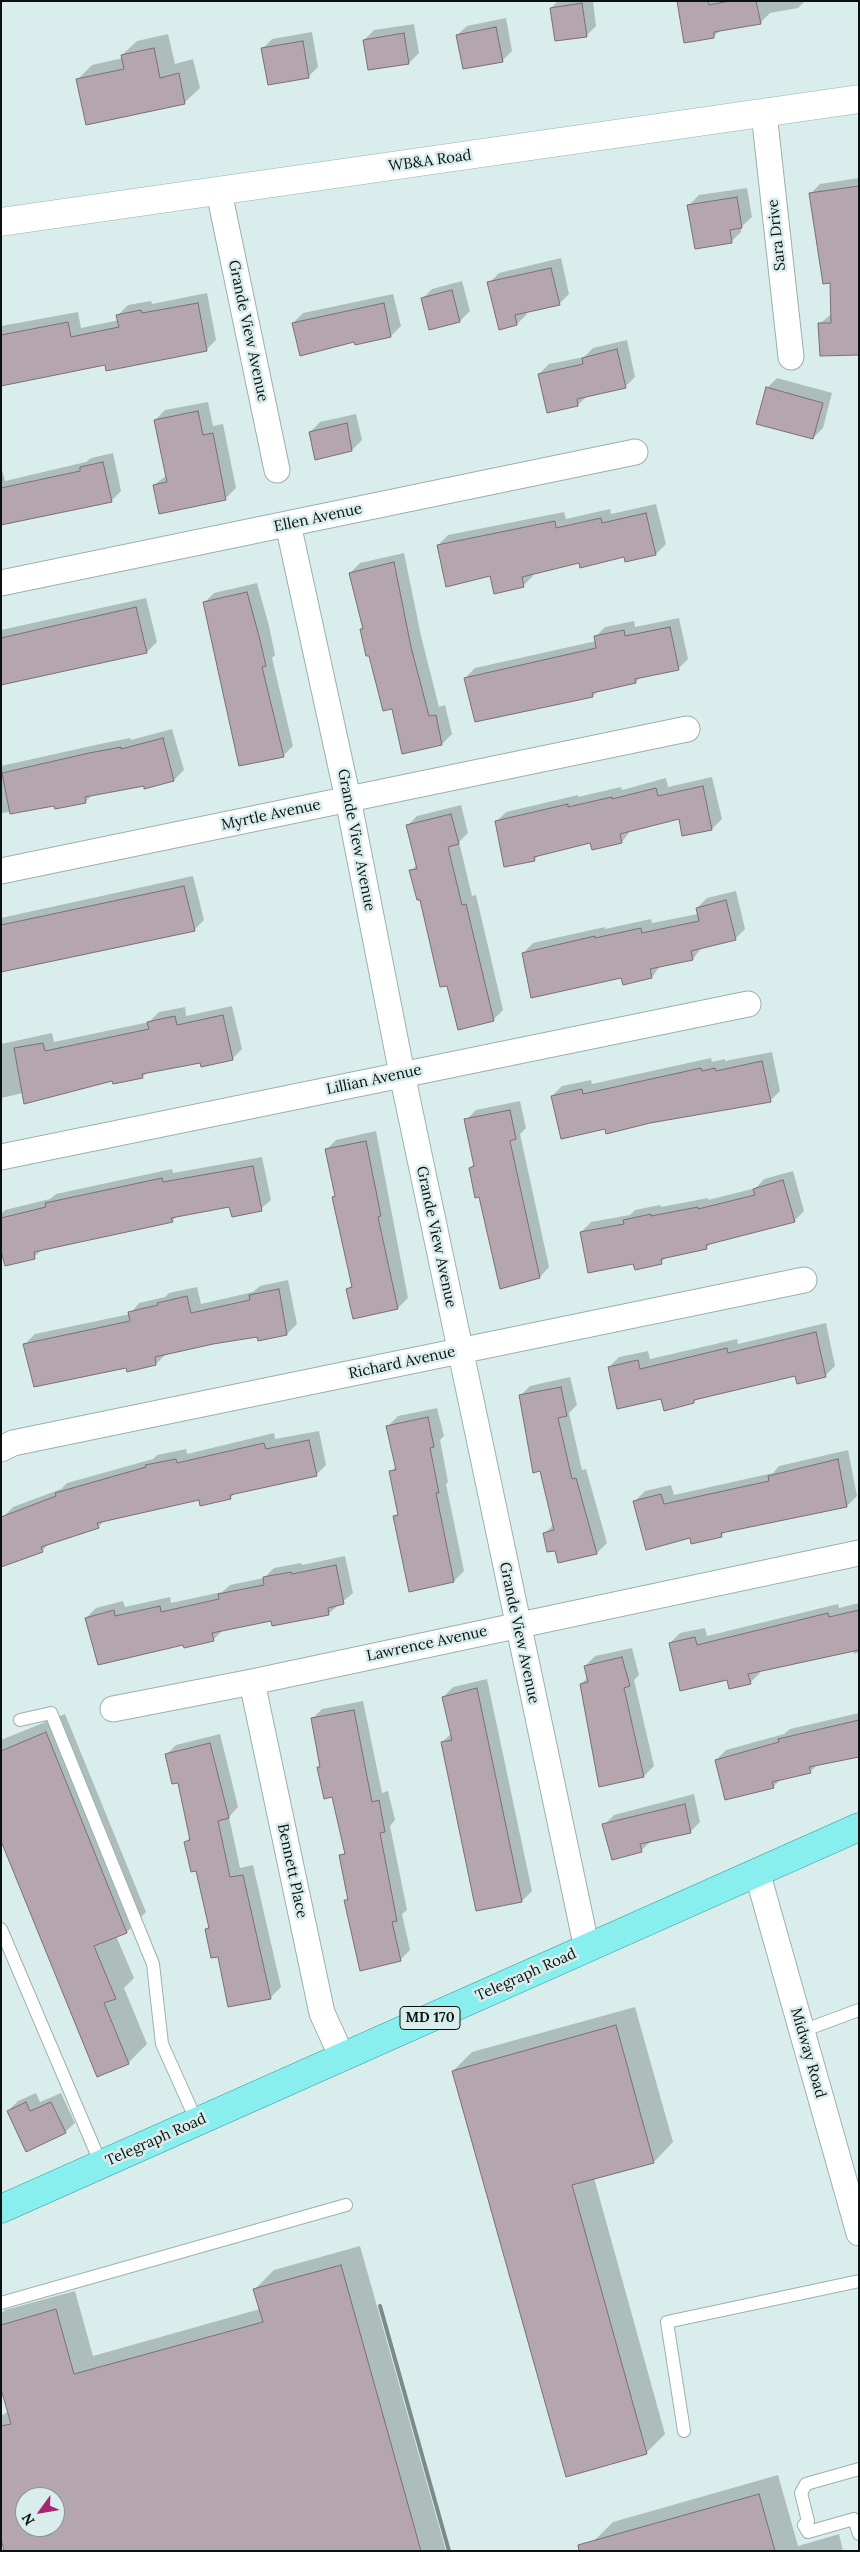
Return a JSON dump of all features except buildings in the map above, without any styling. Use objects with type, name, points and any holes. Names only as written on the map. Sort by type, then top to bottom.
[{"type":"main road","name":"Telegraph Road","points":[[1,2209],[859,1826]]},
{"type":"street","name":"WB&A Road","points":[[1,222],[859,99]]},
{"type":"street","name":"Sara Drive","points":[[764,113],[791,357]]},
{"type":"street","name":"Grande View Avenue","points":[[219,192],[277,470]]},
{"type":"street","name":"Ellen Avenue","points":[[1,584],[635,452]]},
{"type":"street","name":"Grande View Avenue","points":[[288,524],[348,799],[402,1074],[587,1949]]},
{"type":"street","name":"Myrtle Avenue","points":[[1,871],[687,729]]},
{"type":"street","name":"Lillian Avenue","points":[[1,1157],[748,1004]]},
{"type":"street","name":"Richard Avenue","points":[[1,1449],[23,1441],[804,1280]]},
{"type":"street","name":"Lawrence Avenue","points":[[113,1709],[252,1682],[517,1624],[859,1553]]},
{"type":"street","name":"Bennett Place","points":[[252,1682],[322,2013],[342,2057]]},
{"type":"street","name":"Midway Road","points":[[757,1872],[859,2233]]},
{"type":"lane","points":[[20,1720],[51,1713],[152,1964],[162,2044],[196,2122]]},
{"type":"lane","points":[[3,1936],[101,2164]]},
{"type":"lane","points":[[802,2031],[859,2010]]},
{"type":"lane","points":[[1,2302],[346,2205]]},
{"type":"lane","points":[[684,2431],[668,2322],[859,2281]]},
{"type":"lane","points":[[859,2469],[806,2484],[801,2493],[808,2521],[804,2525],[808,2532],[854,2520],[859,2534]]},
{"type":"railway","points":[[380,2306],[449,2551]]}]
